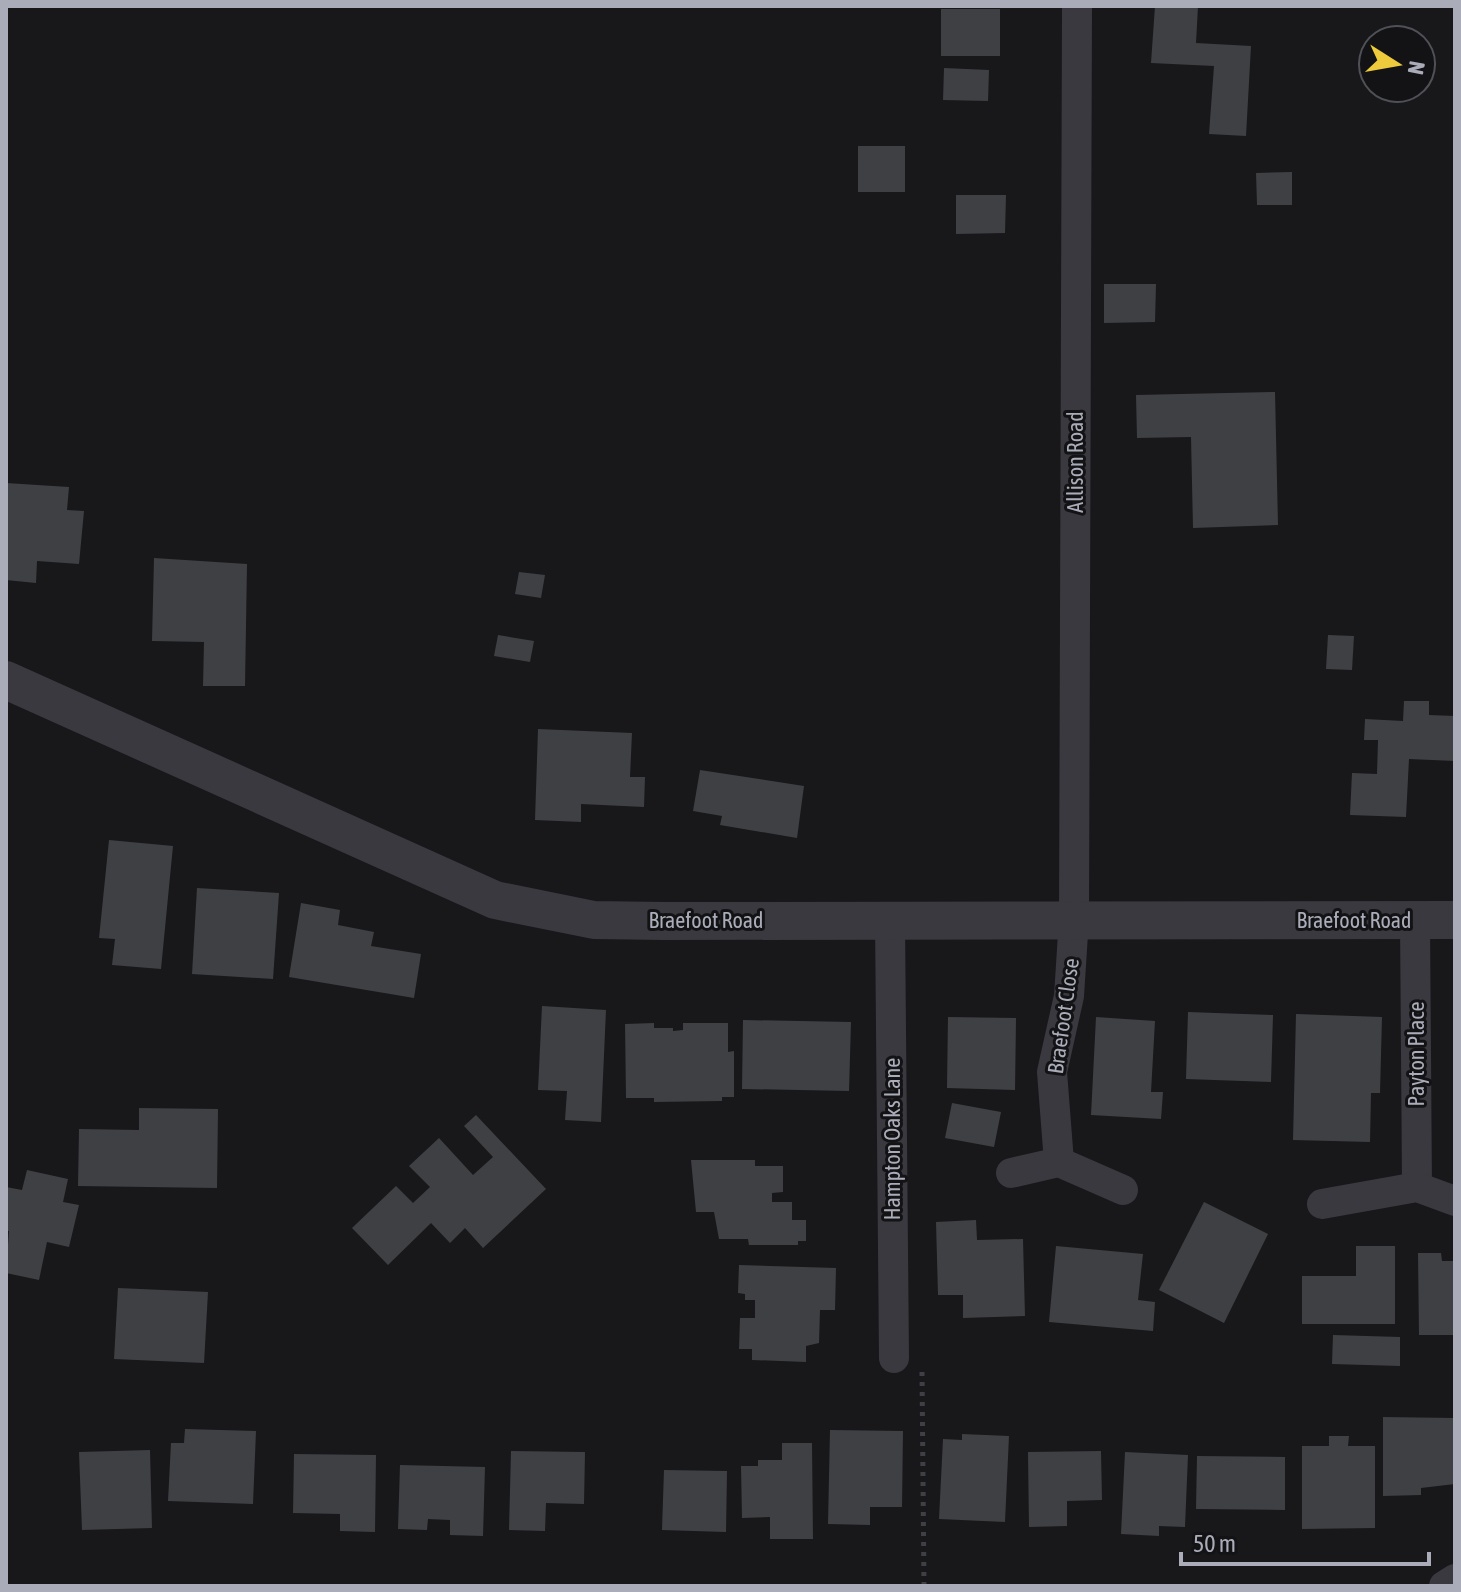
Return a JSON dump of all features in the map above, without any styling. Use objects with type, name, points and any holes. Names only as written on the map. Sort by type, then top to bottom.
[{"type":"street","name":"Allison Road","points":[[1074,918],[1077,6]]},
{"type":"street","name":"Braefoot Road","points":[[6,680],[396,857],[495,900],[530,910],[594,920],[1455,920]]},
{"type":"street","name":"Braefoot Close","points":[[1059,1162],[1052,1072],[1069,996],[1074,918]]},
{"type":"street","name":"Hampton Oaks Lane","points":[[890,920],[894,1358]]},
{"type":"street","name":"Payton Place","points":[[1415,920],[1417,1187]]},
{"type":"street","points":[[1011,1173],[1059,1162],[1123,1190]]},
{"type":"street","points":[[1322,1204],[1417,1187],[1455,1201]]},
{"type":"street","points":[[1444,1586],[1455,1579]]},
{"type":"building","points":[[1155,6],[1198,6],[1196,43],[1251,46],[1246,136],[1209,134],[1214,66],[1151,63]]},
{"type":"building","points":[[941,9],[1000,9],[1000,56],[941,56]]},
{"type":"building","points":[[944,68],[989,70],[988,101],[943,100]]},
{"type":"building","points":[[858,146],[905,146],[905,192],[858,192]]},
{"type":"building","points":[[1292,172],[1292,205],[1257,205],[1256,173]]},
{"type":"building","points":[[956,195],[1006,195],[1005,233],[956,234]]},
{"type":"building","points":[[1104,284],[1156,284],[1155,322],[1104,323]]},
{"type":"building","points":[[1275,392],[1278,525],[1193,528],[1191,437],[1137,438],[1136,395]]},
{"type":"building","points":[[6,483],[69,487],[67,510],[84,511],[79,564],[37,561],[36,583],[6,580]]},
{"type":"building","points":[[154,558],[247,564],[245,686],[203,686],[204,642],[152,641]]},
{"type":"building","points":[[519,572],[545,575],[541,598],[515,594]]},
{"type":"building","points":[[498,635],[534,641],[530,662],[494,656]]},
{"type":"building","points":[[1328,635],[1354,636],[1352,670],[1326,669]]},
{"type":"building","points":[[1404,701],[1429,701],[1429,715],[1455,716],[1455,761],[1409,759],[1406,817],[1350,815],[1352,773],[1377,774],[1378,740],[1364,740],[1365,719],[1403,721]]},
{"type":"building","points":[[538,729],[632,733],[630,777],[645,777],[644,807],[581,804],[581,822],[535,820]]},
{"type":"building","points":[[700,770],[804,786],[797,838],[720,825],[722,816],[693,811]]},
{"type":"building","points":[[109,840],[173,846],[161,969],[112,965],[115,939],[99,938]]},
{"type":"building","points":[[197,888],[279,893],[273,979],[192,974]]},
{"type":"building","points":[[301,903],[340,910],[338,925],[374,932],[371,946],[421,954],[414,998],[289,977]]},
{"type":"building","points":[[542,1006],[606,1010],[601,1122],[565,1120],[567,1091],[538,1090]]},
{"type":"building","points":[[1188,1012],[1273,1015],[1271,1082],[1186,1079]]},
{"type":"building","points":[[1296,1014],[1382,1017],[1380,1093],[1371,1093],[1370,1142],[1293,1140]]},
{"type":"building","points":[[948,1017],[1016,1018],[1015,1090],[947,1088]]},
{"type":"building","points":[[1096,1017],[1155,1021],[1151,1092],[1163,1092],[1161,1119],[1091,1115]]},
{"type":"building","points":[[743,1020],[851,1022],[849,1091],[742,1089]]},
{"type":"building","points":[[654,1023],[654,1028],[673,1028],[673,1031],[683,1030],[683,1023],[728,1023],[728,1052],[734,1051],[734,1097],[722,1097],[722,1101],[654,1102],[654,1098],[626,1098],[625,1024]]},
{"type":"building","points":[[952,1103],[1001,1112],[994,1147],[945,1138]]},
{"type":"building","points":[[139,1108],[218,1109],[217,1188],[78,1186],[79,1129],[139,1130]]},
{"type":"building","points":[[476,1115],[546,1189],[483,1248],[465,1228],[450,1243],[431,1223],[388,1265],[352,1228],[396,1186],[413,1203],[430,1187],[409,1166],[439,1138],[473,1175],[493,1157],[464,1126]]},
{"type":"building","points":[[691,1160],[755,1160],[755,1166],[783,1166],[783,1192],[772,1193],[772,1202],[792,1202],[792,1220],[806,1220],[806,1241],[798,1241],[798,1245],[749,1245],[748,1239],[719,1239],[714,1212],[696,1212]]},
{"type":"building","points":[[27,1170],[68,1179],[63,1202],[79,1205],[69,1247],[47,1242],[39,1280],[6,1273],[9,1231],[6,1231],[6,1187],[22,1190]]},
{"type":"building","points":[[1204,1202],[1268,1234],[1224,1323],[1159,1290]]},
{"type":"building","points":[[976,1220],[977,1240],[1023,1239],[1025,1316],[963,1318],[963,1295],[938,1295],[936,1222]]},
{"type":"building","points":[[1056,1246],[1143,1254],[1138,1300],[1155,1302],[1153,1331],[1049,1322]]},
{"type":"building","points":[[1356,1246],[1395,1246],[1395,1324],[1302,1324],[1302,1276],[1356,1276]]},
{"type":"building","points":[[1418,1253],[1441,1253],[1442,1261],[1453,1261],[1455,1335],[1419,1335]]},
{"type":"building","points":[[739,1265],[836,1268],[835,1310],[820,1310],[819,1343],[806,1346],[806,1362],[752,1360],[752,1349],[739,1349],[740,1318],[755,1318],[755,1300],[745,1300],[745,1294],[738,1293]]},
{"type":"building","points":[[118,1288],[208,1292],[204,1363],[114,1359]]},
{"type":"building","points":[[1333,1335],[1400,1337],[1400,1366],[1332,1364]]},
{"type":"building","points":[[1383,1417],[1455,1418],[1455,1484],[1421,1488],[1421,1495],[1383,1496]]},
{"type":"building","points":[[185,1429],[256,1431],[253,1504],[168,1501],[171,1443],[184,1443]]},
{"type":"building","points":[[830,1430],[903,1431],[902,1507],[870,1507],[870,1525],[828,1524]]},
{"type":"building","points":[[962,1434],[1009,1436],[1005,1522],[939,1519],[943,1439],[962,1440]]},
{"type":"building","points":[[1329,1436],[1349,1436],[1348,1446],[1375,1446],[1375,1528],[1302,1529],[1302,1446],[1329,1446]]},
{"type":"building","points":[[782,1443],[812,1443],[813,1539],[770,1539],[770,1517],[742,1518],[741,1466],[758,1466],[758,1460],[782,1460]]},
{"type":"building","points":[[150,1450],[152,1528],[82,1530],[79,1452]]},
{"type":"building","points":[[511,1451],[585,1452],[584,1504],[546,1503],[545,1531],[509,1530]]},
{"type":"building","points":[[1101,1451],[1102,1500],[1067,1501],[1067,1526],[1029,1527],[1028,1452]]},
{"type":"building","points":[[1125,1452],[1188,1455],[1185,1527],[1159,1526],[1159,1536],[1121,1534]]},
{"type":"building","points":[[294,1454],[376,1455],[375,1532],[340,1531],[340,1514],[293,1513]]},
{"type":"building","points":[[1197,1456],[1285,1457],[1285,1510],[1196,1509]]},
{"type":"building","points":[[400,1465],[485,1467],[483,1536],[450,1535],[450,1520],[428,1519],[427,1530],[398,1529]]},
{"type":"building","points":[[664,1470],[727,1471],[726,1532],[662,1530]]}]
